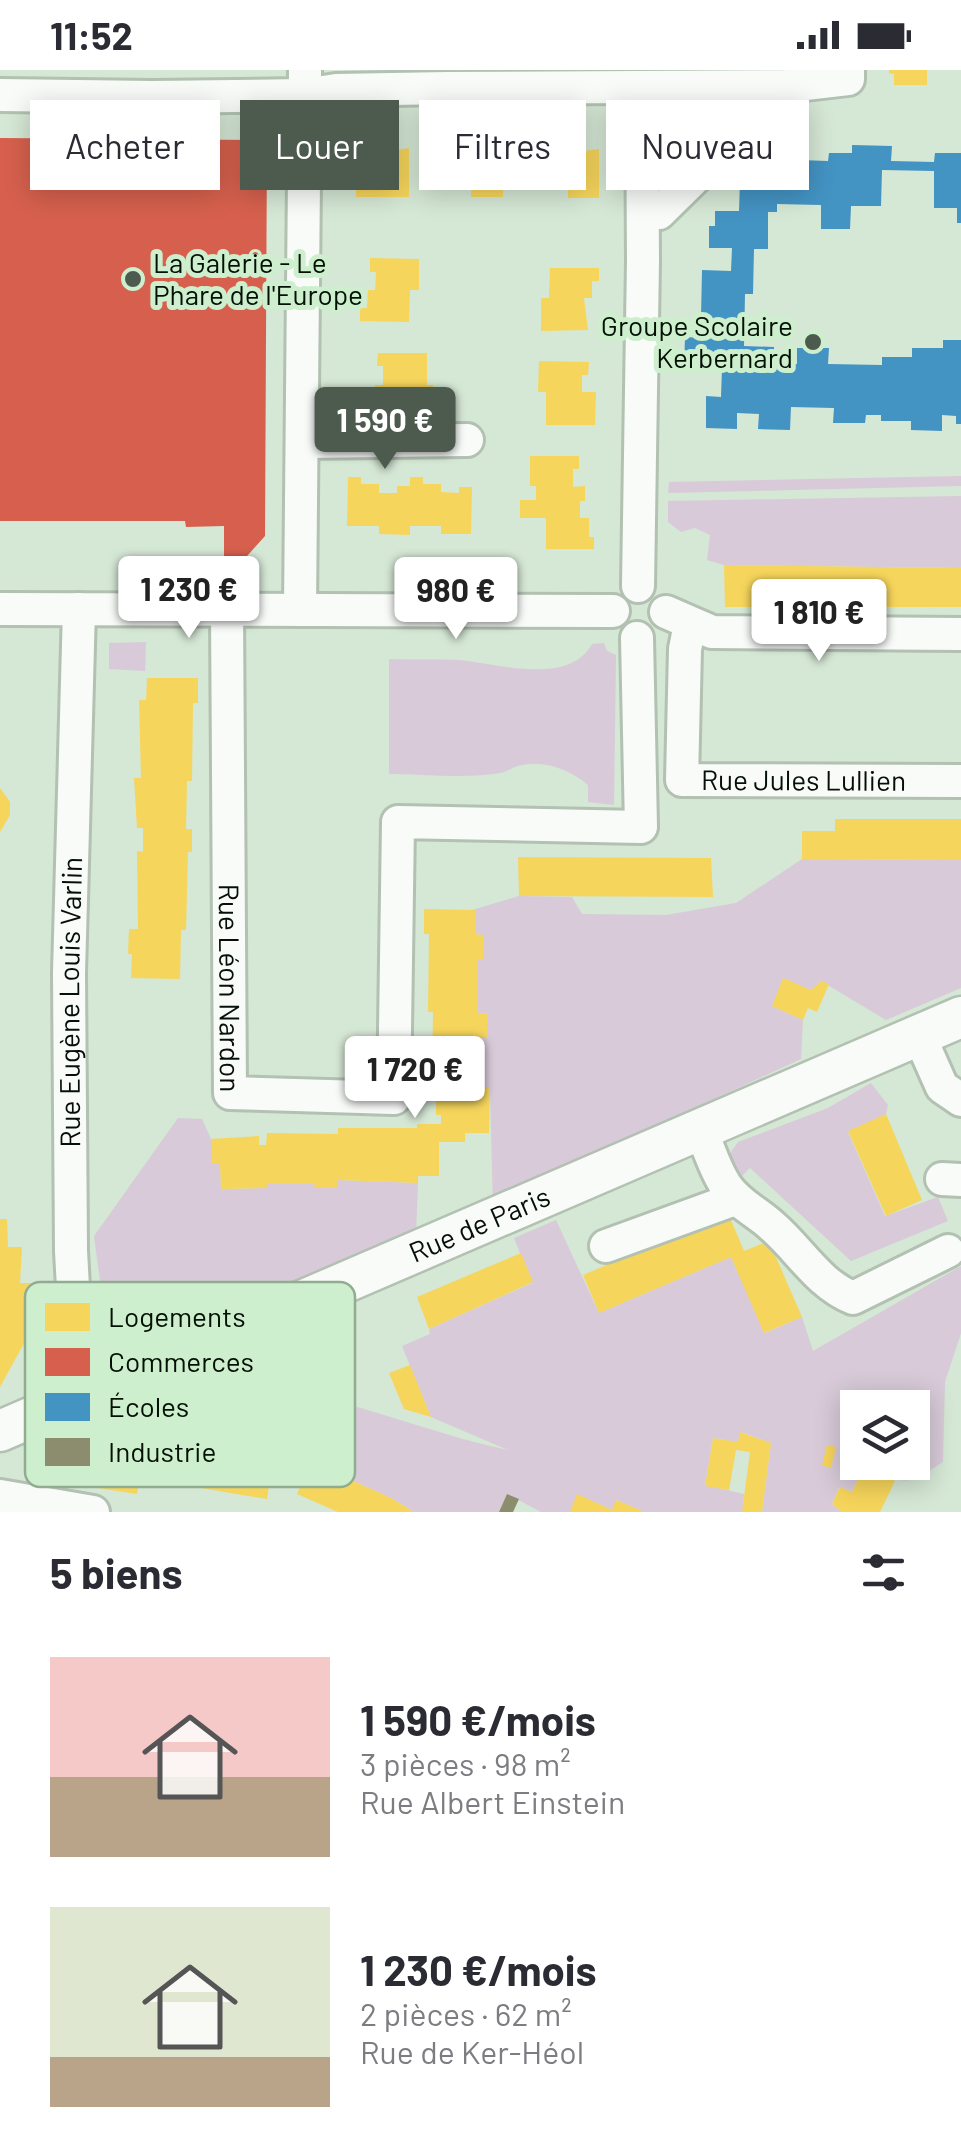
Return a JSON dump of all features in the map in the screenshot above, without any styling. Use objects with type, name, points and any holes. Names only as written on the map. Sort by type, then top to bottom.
[{"type":"main road","name":"Rue de Paris","points":[[346,1282],[961,1017]]},
{"type":"main road","name":"Rue de Paris","points":[[0,1431],[25,1420]]},
{"type":"street","points":[[0,95],[304,83],[336,90],[448,79],[642,88],[788,86],[848,79],[848,70]]},
{"type":"street","points":[[300,610],[304,83]]},
{"type":"street","points":[[643,214],[659,213],[788,86]]},
{"type":"street","points":[[638,586],[642,88]]},
{"type":"street","points":[[302,442],[467,440]]},
{"type":"street","points":[[678,618],[637,638],[620,629],[613,612],[620,594],[638,586],[658,593],[678,618],[712,632],[961,634]]},
{"type":"street","points":[[0,609],[613,612]]},
{"type":"street","name":"Rue Eugène Louis Varlin","points":[[73,1282],[69,972],[79,610]]},
{"type":"street","name":"Rue Léon Nardon","points":[[227,610],[230,1093],[394,1098],[398,822],[641,827],[637,638]]},
{"type":"street","name":"Rue Jules Lullien","points":[[678,618],[686,649],[682,780],[961,781]]},
{"type":"street","points":[[920,1035],[942,1087],[961,1100]]},
{"type":"street","points":[[701,1129],[722,1182],[736,1199],[774,1227],[837,1292],[853,1298],[948,1251]]},
{"type":"street","points":[[606,1246],[736,1199]]},
{"type":"street","points":[[0,1496],[93,1512]]},
{"type":"shaded area","points":[[961,476],[961,486],[668,493],[669,482]]},
{"type":"shaded area","points":[[961,496],[961,568],[724,565],[707,560],[710,535],[695,528],[681,532],[668,522],[668,501]]},
{"type":"shaded area","points":[[146,642],[145,671],[109,669],[109,643]]},
{"type":"shaded area","points":[[604,643],[607,651],[616,655],[614,805],[588,802],[588,785],[566,771],[540,764],[486,775],[389,774],[389,659],[458,660],[549,669],[581,657],[592,644]]},
{"type":"shaded area","points":[[802,859],[961,860],[961,988],[886,1020],[821,981],[811,990],[783,979],[772,1006],[803,1020],[801,1059],[656,1126],[493,1209],[490,1089],[482,1088],[482,1037],[487,1036],[487,1014],[478,1013],[478,960],[483,959],[483,935],[475,934],[472,910],[519,896],[572,897],[582,914],[666,915],[736,903]]},
{"type":"shaded area","points":[[871,1083],[888,1105],[886,1114],[848,1132],[885,1216],[938,1197],[948,1221],[851,1261],[750,1168],[735,1183],[727,1158],[738,1142],[828,1108]]},
{"type":"shaded area","points":[[178,1118],[202,1119],[211,1139],[211,1162],[220,1163],[221,1189],[266,1188],[267,1183],[338,1187],[338,1180],[418,1183],[416,1234],[305,1282],[100,1282],[94,1236]]},
{"type":"shaded area","points":[[556,1220],[599,1313],[731,1257],[765,1333],[802,1317],[813,1351],[961,1266],[961,1333],[945,1382],[943,1462],[930,1470],[930,1390],[840,1390],[840,1480],[858,1480],[852,1492],[839,1488],[832,1504],[842,1512],[762,1512],[771,1443],[741,1432],[738,1442],[713,1438],[705,1485],[744,1494],[743,1512],[641,1512],[617,1500],[612,1510],[578,1495],[570,1512],[541,1512],[507,1494],[499,1512],[414,1512],[355,1482],[355,1406],[508,1450],[431,1417],[402,1346],[430,1334],[429,1329],[532,1283],[514,1238]]},
{"type":"building: Logements","points":[[889,70],[927,70],[927,85],[894,85],[894,74]]},
{"type":"building: Logements","points":[[409,148],[409,197],[356,197],[356,190],[399,190],[399,150]]},
{"type":"building: Logements","points":[[599,149],[599,198],[568,198],[568,190],[586,190],[586,151]]},
{"type":"building: Logements","points":[[471,190],[503,190],[503,197],[471,197]]},
{"type":"building: Logements","points":[[370,258],[419,259],[419,290],[410,290],[409,322],[360,321],[360,308],[367,308],[368,290],[375,290],[376,272],[370,272]]},
{"type":"building: Logements","points":[[550,268],[599,268],[599,281],[592,281],[592,298],[584,298],[588,330],[541,331],[541,298],[549,298]]},
{"type":"building: Logements","points":[[378,353],[427,353],[427,385],[433,385],[434,404],[418,403],[418,416],[369,415],[369,402],[375,403],[375,385],[383,385]]},
{"type":"building: Logements","points":[[539,361],[589,362],[588,375],[582,375],[582,392],[596,392],[595,425],[546,425],[546,392],[538,392]]},
{"type":"building: Logements","points":[[530,456],[579,456],[579,469],[573,469],[573,487],[585,486],[580,518],[589,518],[589,537],[594,537],[594,549],[546,549],[546,518],[520,518],[520,500],[536,500],[536,486],[530,486]]},
{"type":"building: Logements","points":[[348,477],[361,477],[361,484],[379,484],[379,493],[397,493],[397,486],[410,486],[410,477],[423,477],[423,484],[441,484],[441,492],[459,493],[459,487],[472,487],[471,534],[441,534],[441,526],[410,526],[410,535],[379,534],[379,526],[347,526]]},
{"type":"building: Logements","points":[[724,565],[961,568],[961,607],[725,607]]},
{"type":"building: Logements","points":[[147,678],[198,678],[198,703],[193,703],[192,781],[187,781],[186,829],[192,829],[192,852],[188,852],[180,979],[131,978],[132,954],[128,954],[129,929],[138,929],[137,851],[143,852],[143,828],[137,828],[134,778],[141,778],[139,700],[146,700]]},
{"type":"building: Logements","points":[[0,788],[10,802],[10,815],[0,832]]},
{"type":"building: Logements","points":[[835,819],[961,819],[961,860],[802,859],[802,831],[835,831]]},
{"type":"building: Logements","points":[[518,857],[711,858],[713,897],[519,896]]},
{"type":"building: Logements","points":[[424,909],[475,910],[475,934],[483,935],[483,959],[478,960],[478,1013],[487,1014],[487,1037],[482,1037],[482,1088],[490,1088],[489,1133],[465,1133],[465,1142],[439,1142],[439,1176],[418,1176],[418,1183],[338,1180],[338,1187],[267,1183],[267,1188],[221,1189],[220,1163],[211,1163],[211,1139],[259,1136],[259,1145],[266,1145],[267,1133],[338,1134],[338,1128],[417,1128],[417,1124],[441,1124],[441,1115],[436,1115],[436,1090],[447,1091],[447,1085],[432,1084],[433,1012],[428,1012],[429,934],[424,934]]},
{"type":"building: Logements","points":[[783,978],[811,990],[821,981],[829,984],[817,1012],[808,1008],[803,1020],[772,1006]]},
{"type":"building: Logements","points":[[886,1114],[922,1200],[886,1216],[848,1131]]},
{"type":"building: Logements","points":[[728,1213],[744,1251],[769,1241],[802,1317],[764,1333],[731,1257],[599,1313],[583,1275]]},
{"type":"building: Logements","points":[[0,1219],[7,1219],[8,1247],[22,1247],[20,1283],[25,1283],[25,1341],[0,1387]]},
{"type":"building: Logements","points":[[521,1253],[533,1282],[429,1329],[417,1297]]},
{"type":"building: Logements","points":[[410,1365],[431,1417],[404,1409],[389,1373]]},
{"type":"building: Logements","points":[[740,1432],[771,1443],[762,1512],[742,1512],[750,1452],[736,1450],[729,1490],[705,1486],[713,1438],[738,1442]]},
{"type":"building: Logements","points":[[827,1445],[836,1447],[831,1468],[822,1465]]},
{"type":"building: Logements","points":[[858,1480],[895,1481],[880,1512],[842,1512],[832,1504],[840,1487],[852,1492]]},
{"type":"building: Logements","points":[[355,1482],[414,1512],[338,1512],[297,1494],[300,1487],[355,1487]]},
{"type":"building: Logements","points":[[92,1487],[138,1487],[137,1494]]},
{"type":"building: Logements","points":[[195,1487],[269,1487],[267,1499]]},
{"type":"building: Logements","points":[[577,1494],[612,1510],[616,1500],[645,1512],[570,1512]]},
{"type":"building: Commerces","name":"La Galerie - Le Phare de l'Europe","points":[[0,138],[30,138],[30,190],[220,190],[220,140],[240,140],[240,190],[267,190],[265,536],[247,556],[224,557],[224,526],[186,527],[185,521],[0,521]]},
{"type":"building: Écoles","points":[[852,145],[892,146],[891,161],[934,162],[935,153],[961,153],[961,223],[957,223],[957,208],[934,208],[934,171],[882,170],[881,206],[851,206],[850,229],[821,229],[821,205],[777,204],[777,212],[768,212],[768,249],[754,249],[753,294],[745,294],[744,346],[774,347],[774,363],[797,364],[797,348],[829,348],[828,364],[882,365],[882,357],[912,357],[912,348],[943,348],[943,340],[961,340],[961,424],[956,424],[956,416],[942,415],[942,431],[911,430],[911,421],[881,421],[881,415],[866,415],[865,423],[833,423],[834,408],[791,407],[790,430],[758,429],[759,414],[737,413],[737,429],[706,428],[706,396],[721,397],[722,368],[684,368],[685,337],[707,338],[707,317],[701,317],[702,270],[731,271],[732,248],[709,248],[709,226],[715,226],[715,211],[739,211],[740,190],[809,190],[809,160],[828,161],[829,153],[852,153]]},
{"type":"building: Industrie","points":[[507,1494],[519,1499],[513,1512],[499,1512]]},
{"type":"place","name":"La Galerie - Le Phare de l'Europe","points":[[133,279]]},
{"type":"place","name":"Groupe Scolaire Kerbernard","points":[[813,342]]}]
